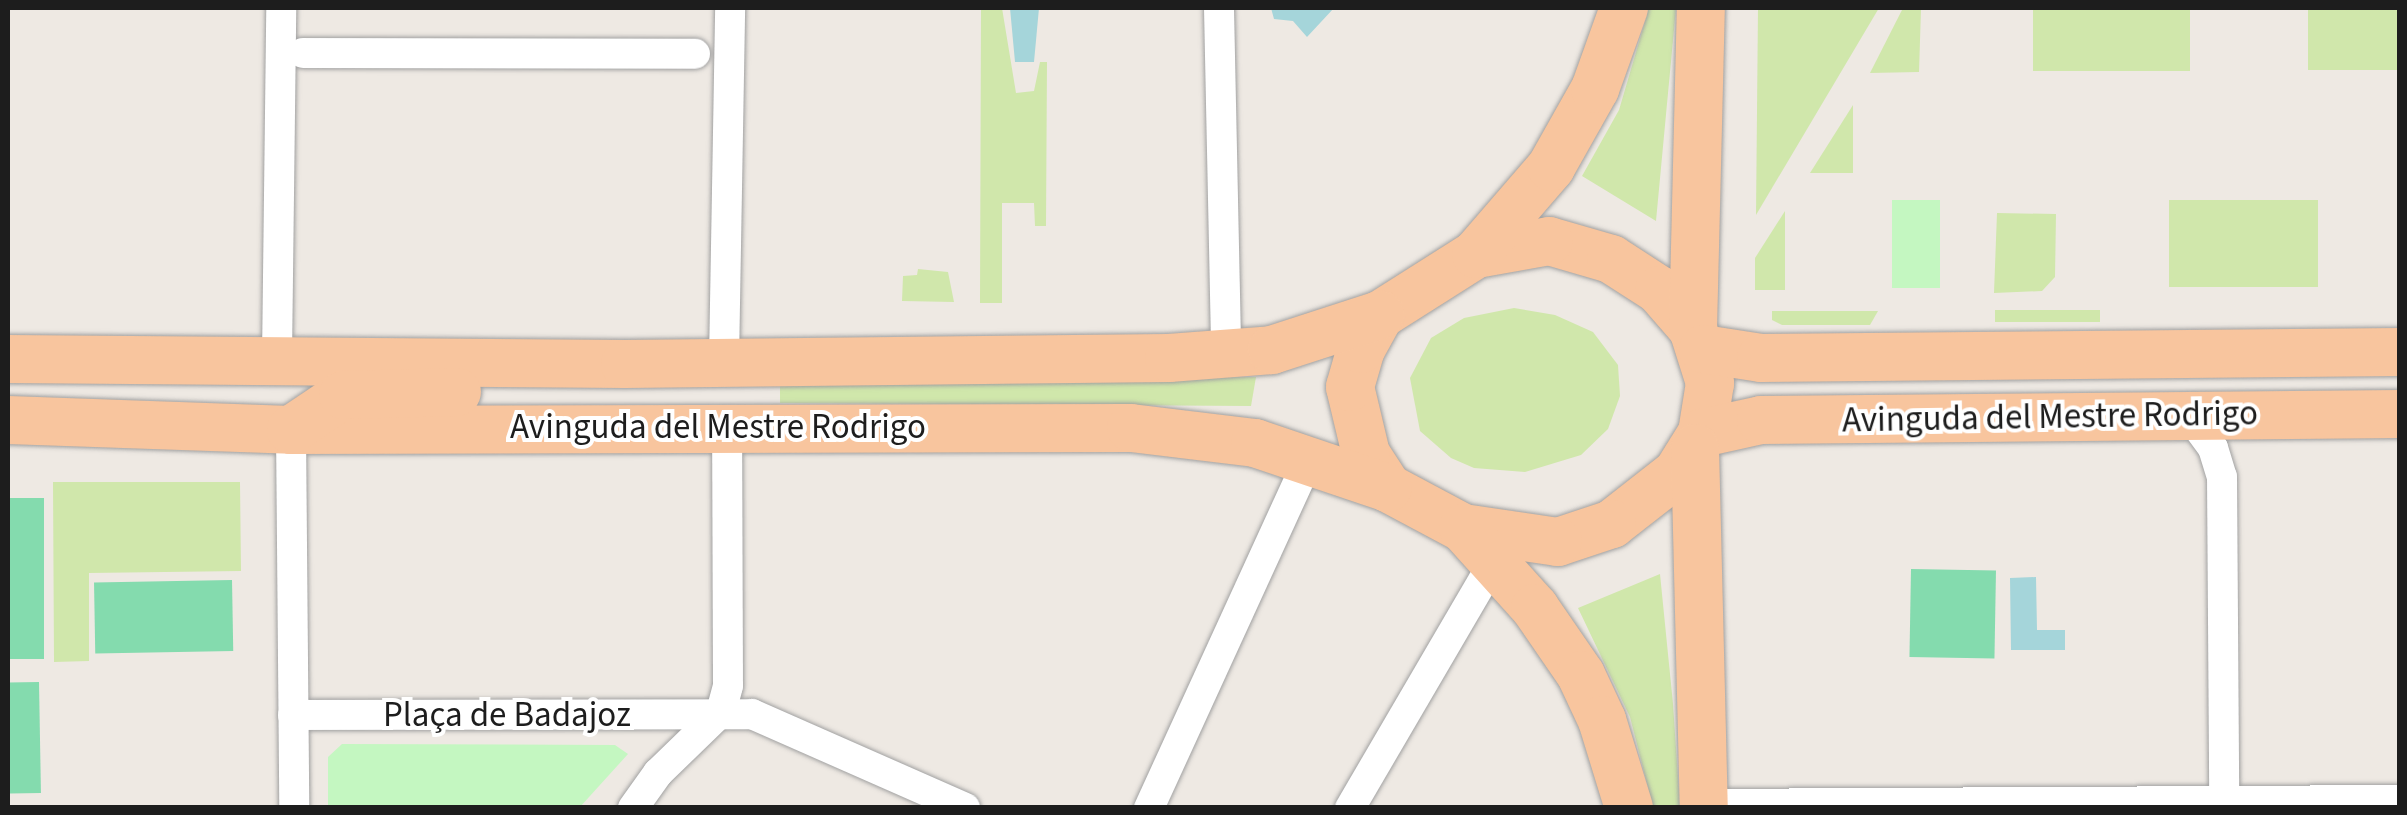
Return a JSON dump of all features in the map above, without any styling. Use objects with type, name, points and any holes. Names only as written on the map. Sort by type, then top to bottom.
[{"type":"main road","points":[[1624,8],[1595,89],[1551,167],[1476,254],[1380,315],[1360,349],[1350,387],[1366,454],[1388,488],[1479,544],[1581,675],[1608,734],[1629,808]]},
{"type":"main road","points":[[1702,8],[1698,339],[1710,383],[1698,440],[1704,806]]},
{"type":"main road","points":[[1476,254],[1549,240],[1582,248],[1636,273],[1698,339]]},
{"type":"main road","name":"Avinguda del Mestre Rodrigo","points":[[8,360],[277,358],[625,364],[1226,354],[1280,348],[1380,315]]},
{"type":"main road","name":"Avinguda del Mestre Rodrigo","points":[[1698,339],[1761,358],[2400,352]]},
{"type":"main road","name":"Avinguda del Mestre Rodrigo","points":[[24,420],[96,396],[224,392],[277,358]]},
{"type":"main road","points":[[292,430],[343,395],[562,390],[625,364]]},
{"type":"main road","name":"Avinguda del Mestre Rodrigo","points":[[1698,440],[1762,420],[2400,414]]},
{"type":"main road","name":"Avinguda del Mestre Rodrigo","points":[[24,420],[292,430],[1131,428],[1230,438],[1310,458],[1388,488]]},
{"type":"main road","points":[[1479,544],[1584,535],[1656,494],[1698,440]]},
{"type":"street","points":[[277,358],[281,8]]},
{"type":"street","points":[[724,361],[730,8]]},
{"type":"street","points":[[1218,8],[1226,354]]},
{"type":"street","points":[[303,53],[695,54]]},
{"type":"street","points":[[2188,414],[2214,448],[2222,477],[2224,800]]},
{"type":"street","points":[[727,426],[728,686],[721,712],[752,714],[965,808]]},
{"type":"street","points":[[292,430],[289,666],[294,808]]},
{"type":"street","points":[[1149,808],[1310,458]]},
{"type":"street","points":[[1350,808],[1479,544]]},
{"type":"street","name":"Plaça de Badajoz","points":[[293,715],[721,712]]},
{"type":"street","name":"Plaça de Badajoz","points":[[633,808],[658,773],[721,712]]},
{"type":"street","points":[[1704,806],[2400,800]]},
{"type":"green space","points":[[981,8],[1002,8],[1016,93],[1034,91],[1040,62],[1047,62],[1046,226],[1035,226],[1034,203],[1002,203],[1002,303],[980,303]]},
{"type":"green space","points":[[1649,8],[1676,8],[1656,221],[1582,176],[1619,110]]},
{"type":"green space","points":[[1758,8],[1879,8],[1756,215]]},
{"type":"green space","points":[[1903,8],[1921,8],[1919,72],[1870,73]]},
{"type":"green space","points":[[2033,8],[2190,8],[2190,71],[2033,71]]},
{"type":"green space","points":[[2308,8],[2399,8],[2399,70],[2308,70]]},
{"type":"green space","points":[[1853,105],[1853,173],[1810,173]]},
{"type":"green space","points":[[1892,200],[1940,200],[1940,288],[1892,288]]},
{"type":"green space","points":[[2169,200],[2318,200],[2318,287],[2169,287]]},
{"type":"green space","points":[[1785,211],[1785,290],[1755,290],[1755,258]]},
{"type":"green space","points":[[1997,213],[2056,214],[2055,277],[2042,291],[1994,293]]},
{"type":"green space","points":[[918,269],[948,272],[954,302],[902,301],[903,276],[917,275]]},
{"type":"green space","points":[[1514,308],[1555,315],[1593,332],[1618,365],[1620,396],[1608,429],[1581,455],[1525,472],[1474,468],[1451,458],[1420,431],[1410,378],[1431,338],[1464,318]]},
{"type":"green space","points":[[1995,310],[2100,310],[2100,322],[1995,322]]},
{"type":"green space","points":[[1772,311],[1878,311],[1870,325],[1782,325],[1772,320]]},
{"type":"green space","points":[[1256,377],[1251,406],[780,403],[780,381]]},
{"type":"green space","points":[[53,482],[240,482],[241,571],[89,573],[89,661],[54,662]]},
{"type":"green space","points":[[8,498],[44,498],[44,659],[8,659]]},
{"type":"green space","points":[[1911,569],[1996,570],[1994,658],[1909,657]]},
{"type":"green space","points":[[1660,574],[1680,807],[1653,807],[1630,717],[1578,608]]},
{"type":"green space","points":[[232,580],[233,651],[95,653],[94,582]]},
{"type":"green space","points":[[39,682],[41,793],[10,794],[8,683]]},
{"type":"green space","points":[[342,744],[615,745],[628,754],[580,807],[328,807],[328,757]]},
{"type":"water","points":[[1010,8],[1039,8],[1034,62],[1015,62]]},
{"type":"water","points":[[1271,8],[1334,8],[1307,37],[1293,21],[1274,19]]},
{"type":"water","points":[[2036,577],[2037,630],[2065,630],[2065,650],[2011,650],[2010,578]]}]
